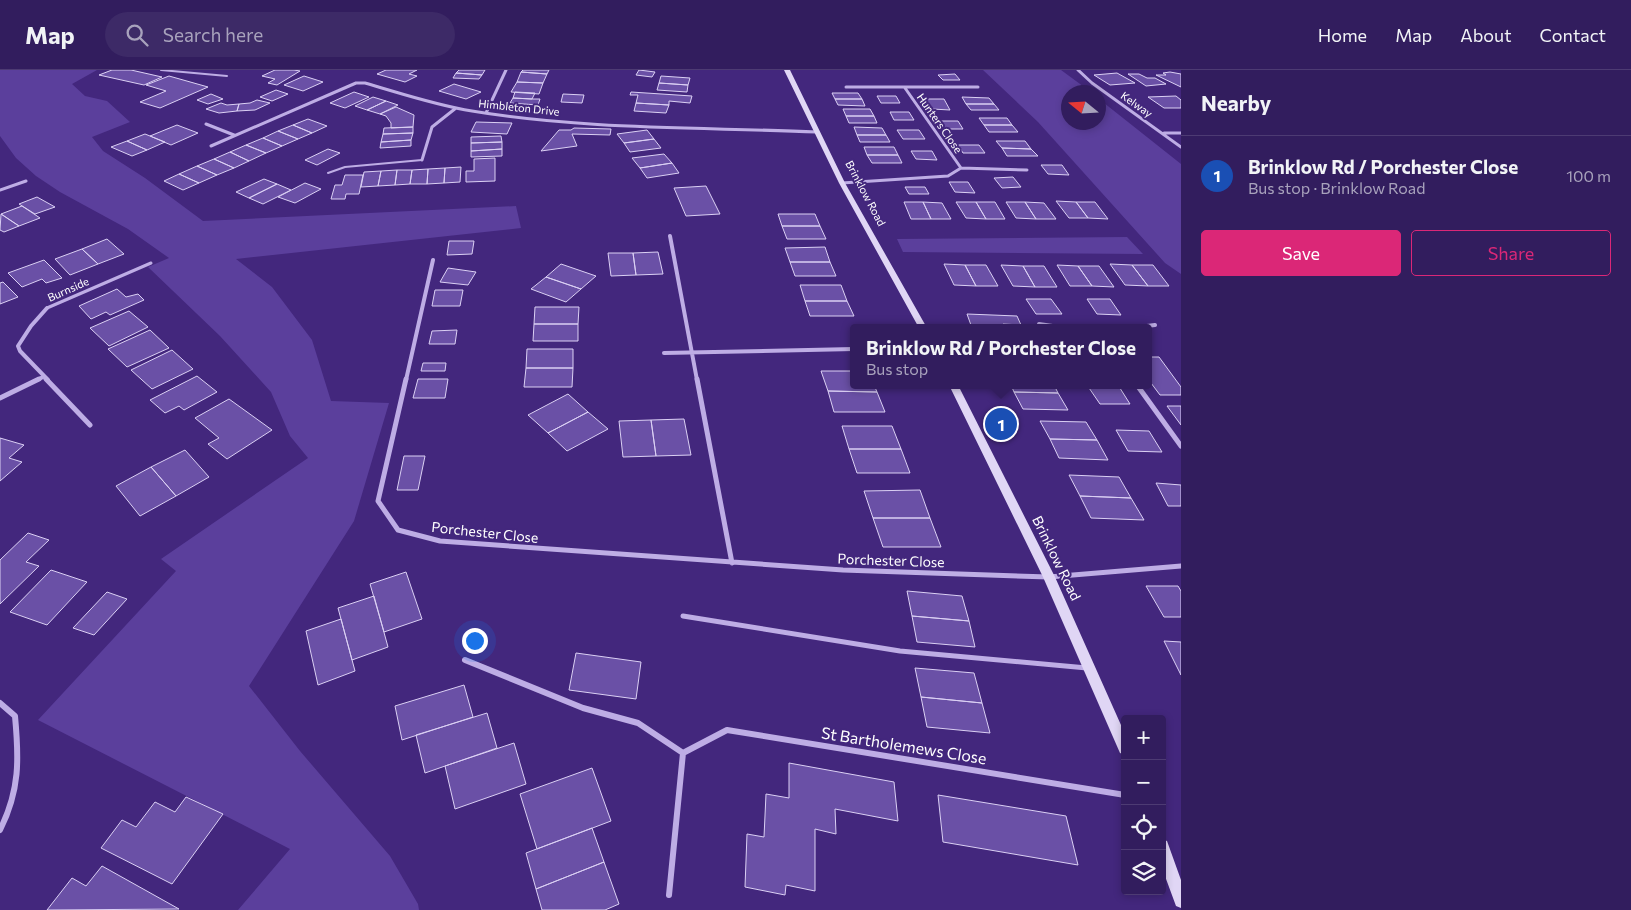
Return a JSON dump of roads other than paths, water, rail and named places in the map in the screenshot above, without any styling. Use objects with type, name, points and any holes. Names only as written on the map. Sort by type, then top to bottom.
[{"type":"main road","name":"Brinklow Road","points":[[787,70],[842,183],[921,324]]},
{"type":"main road","name":"Brinklow Road","points":[[955,389],[1049,577],[1121,740]]},
{"type":"main road","points":[[1163,850],[1181,901]]},
{"type":"street","points":[[486,113],[506,70]]},
{"type":"street","name":"Kelway","points":[[1078,70],[1092,83],[1181,147]]},
{"type":"street","name":"Himbleton Drive","points":[[211,146],[356,83],[365,83],[456,108],[486,113],[571,120],[817,132]]},
{"type":"street","name":"Hunters Close","points":[[846,87],[978,87]]},
{"type":"street","name":"Hunters Close","points":[[905,88],[961,168]]},
{"type":"street","points":[[422,160],[432,127],[456,108]]},
{"type":"street","points":[[206,124],[234,135]]},
{"type":"street","points":[[1164,133],[1181,133]]},
{"type":"street","name":"Hunters Close","points":[[842,183],[948,176],[961,168],[1028,170]]},
{"type":"street","points":[[0,190],[26,181]]},
{"type":"street","points":[[670,236],[732,563]]},
{"type":"street","name":"Porchester Close","points":[[433,260],[378,501],[398,530],[440,541],[843,570],[1049,577],[1181,566]]},
{"type":"street","name":"Burnside","points":[[47,308],[40,314],[18,346],[20,352],[90,425]]},
{"type":"street","points":[[664,353],[850,349]]},
{"type":"street","points":[[0,398],[43,377]]},
{"type":"street","points":[[1141,389],[1181,446]]},
{"type":"street","points":[[465,660],[583,708],[638,723],[683,754],[669,895]]},
{"type":"street","points":[[0,703],[15,716],[20,766],[11,811],[0,830]]},
{"type":"street","name":"St Bartholemews Close","points":[[683,754],[727,730],[1121,794]]},
{"type":"lane","points":[[161,70],[228,76]]},
{"type":"lane","points":[[328,173],[345,167],[422,160]]},
{"type":"lane","name":"Burnside","points":[[47,308],[151,263]]},
{"type":"lane","points":[[683,616],[900,651],[1090,668]]},
{"type":"place","name":"Brinklow Rd / Porchester Close","points":[[1001,424]]}]
